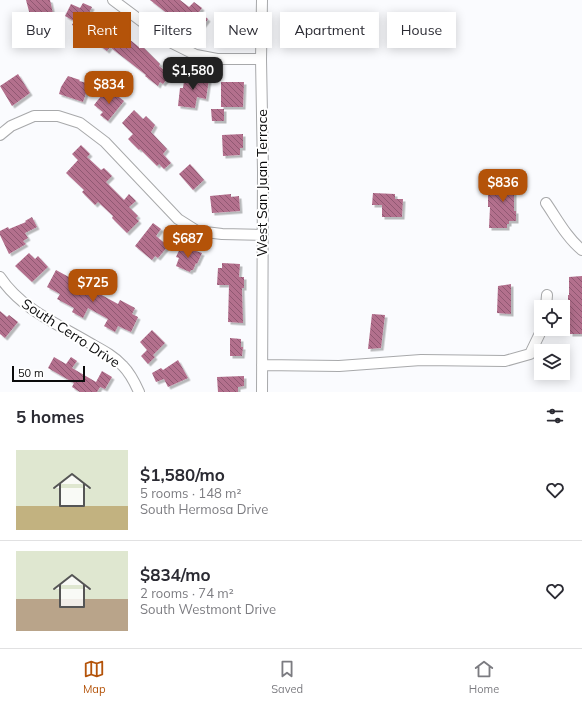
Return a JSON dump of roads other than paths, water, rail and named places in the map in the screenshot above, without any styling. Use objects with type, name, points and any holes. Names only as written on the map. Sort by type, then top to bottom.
[{"type":"street","points":[[113,0],[168,41],[196,55],[217,59],[262,59]]},
{"type":"street","name":"West San Juan Terrace","points":[[262,0],[262,392]]},
{"type":"street","points":[[0,135],[11,126],[34,116],[58,116],[80,123],[105,142],[178,219],[197,231],[222,234],[262,235]]},
{"type":"street","points":[[546,203],[566,232],[582,250]]},
{"type":"street","name":"South Cerro Drive","points":[[0,277],[20,301],[35,312],[110,355],[124,366],[136,384],[139,392]]},
{"type":"street","points":[[547,295],[547,300]]},
{"type":"street","points":[[262,365],[339,366],[421,360],[505,362],[530,354],[539,336]]}]
